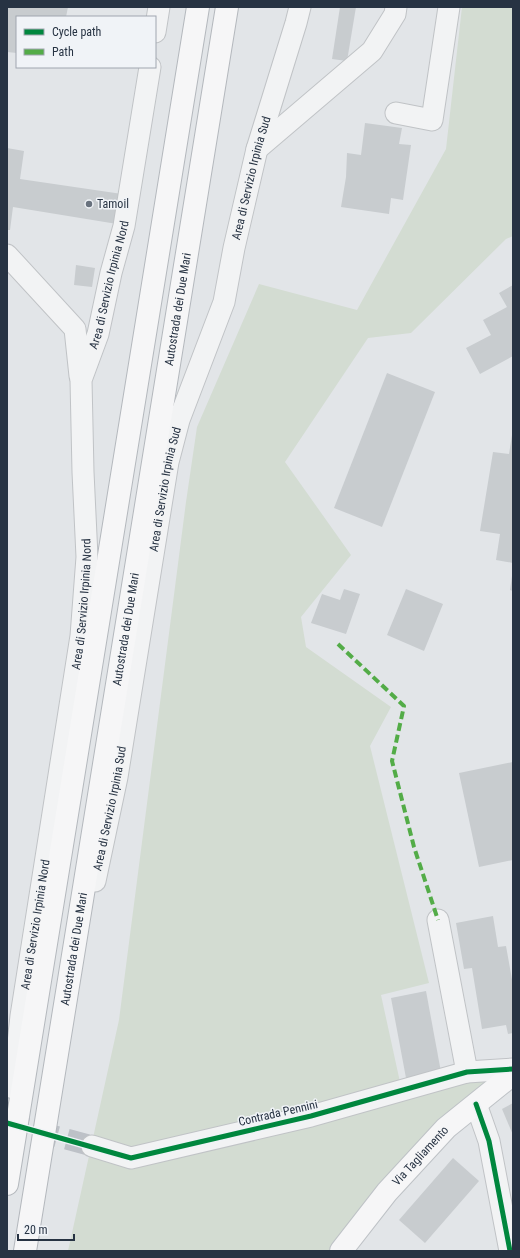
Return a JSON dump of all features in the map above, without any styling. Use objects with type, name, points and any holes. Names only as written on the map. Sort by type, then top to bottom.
[{"type":"main road","points":[[7,1184],[198,7]]},
{"type":"main road","name":"Autostrada dei Due Mari","points":[[25,1251],[227,7]]},
{"type":"main road","name":"Via Tagliamento","points":[[341,1251],[387,1192],[446,1128],[513,1074]]},
{"type":"street","points":[[156,26],[159,7]]},
{"type":"street","name":"Area di Servizio Irpinia Sud","points":[[53,1078],[117,777],[168,462],[179,420],[224,302],[234,248],[257,149],[300,7]]},
{"type":"street","points":[[257,149],[372,51],[395,14],[396,7]]},
{"type":"street","points":[[396,113],[432,120],[449,7]]},
{"type":"street","name":"Area di Servizio Irpinia Nord","points":[[7,1144],[21,1016],[81,636],[87,557],[80,380],[98,334],[111,273],[124,226],[150,68]]},
{"type":"street","points":[[7,255],[75,329],[80,380]]},
{"type":"street","points":[[438,920],[467,1072],[513,1069]]},
{"type":"street","name":"Contrada Pennini","points":[[92,1146],[131,1158],[311,1116],[467,1072]]},
{"type":"street","points":[[476,1104],[489,1141],[510,1251]]},
{"type":"shaded area","points":[[462,7],[513,7],[513,236],[506,239],[411,333],[368,338],[285,462],[351,555],[301,617],[306,647],[391,707],[370,746],[429,983],[381,995],[400,1082],[500,1075],[436,1122],[330,1251],[68,1251],[119,1020],[197,427],[259,284],[357,310],[446,149]]},
{"type":"building","points":[[7,7],[68,7],[66,16],[16,16],[16,53],[7,52]]},
{"type":"building","points":[[340,7],[356,7],[347,61],[332,59]]},
{"type":"building","points":[[365,123],[402,128],[399,144],[411,145],[403,200],[391,198],[389,214],[341,207],[346,177],[347,153],[361,155]]},
{"type":"building","points":[[7,148],[24,151],[20,179],[122,194],[117,224],[13,207],[10,230],[7,230]]},
{"type":"building","points":[[76,265],[95,268],[92,287],[74,285]]},
{"type":"building","points":[[513,285],[513,356],[480,374],[466,348],[491,335],[483,320],[507,307],[499,293]]},
{"type":"building","points":[[387,373],[435,392],[382,527],[334,508]]},
{"type":"building","points":[[512,435],[513,563],[496,560],[500,534],[480,531],[493,452],[509,454]]},
{"type":"building","points":[[513,576],[513,591],[510,590]]},
{"type":"building","points":[[344,589],[360,594],[346,634],[311,623],[322,594],[340,600]]},
{"type":"building","points":[[406,589],[443,604],[424,651],[387,635]]},
{"type":"building","points":[[513,762],[513,860],[479,867],[459,773]]},
{"type":"building","points":[[493,916],[498,947],[506,946],[513,985],[513,1033],[508,1034],[506,1025],[482,1029],[472,968],[464,969],[456,923]]},
{"type":"building","points":[[426,991],[441,1072],[406,1078],[391,998]]},
{"type":"building","points":[[513,1103],[513,1135],[502,1109]]},
{"type":"building","points":[[453,1158],[479,1181],[425,1243],[399,1220]]},
{"type":"tunnel","points":[[7,1123],[92,1146]]},
{"type":"marked path","points":[[338,644],[404,706],[392,761],[414,847],[438,920]]},
{"type":"cycle path","points":[[7,1123],[131,1158],[311,1116],[467,1072],[513,1069]]},
{"type":"cycle path","points":[[476,1104],[489,1141],[510,1251]]},
{"type":"place","name":"Tamoil","points":[[89,204]]}]
